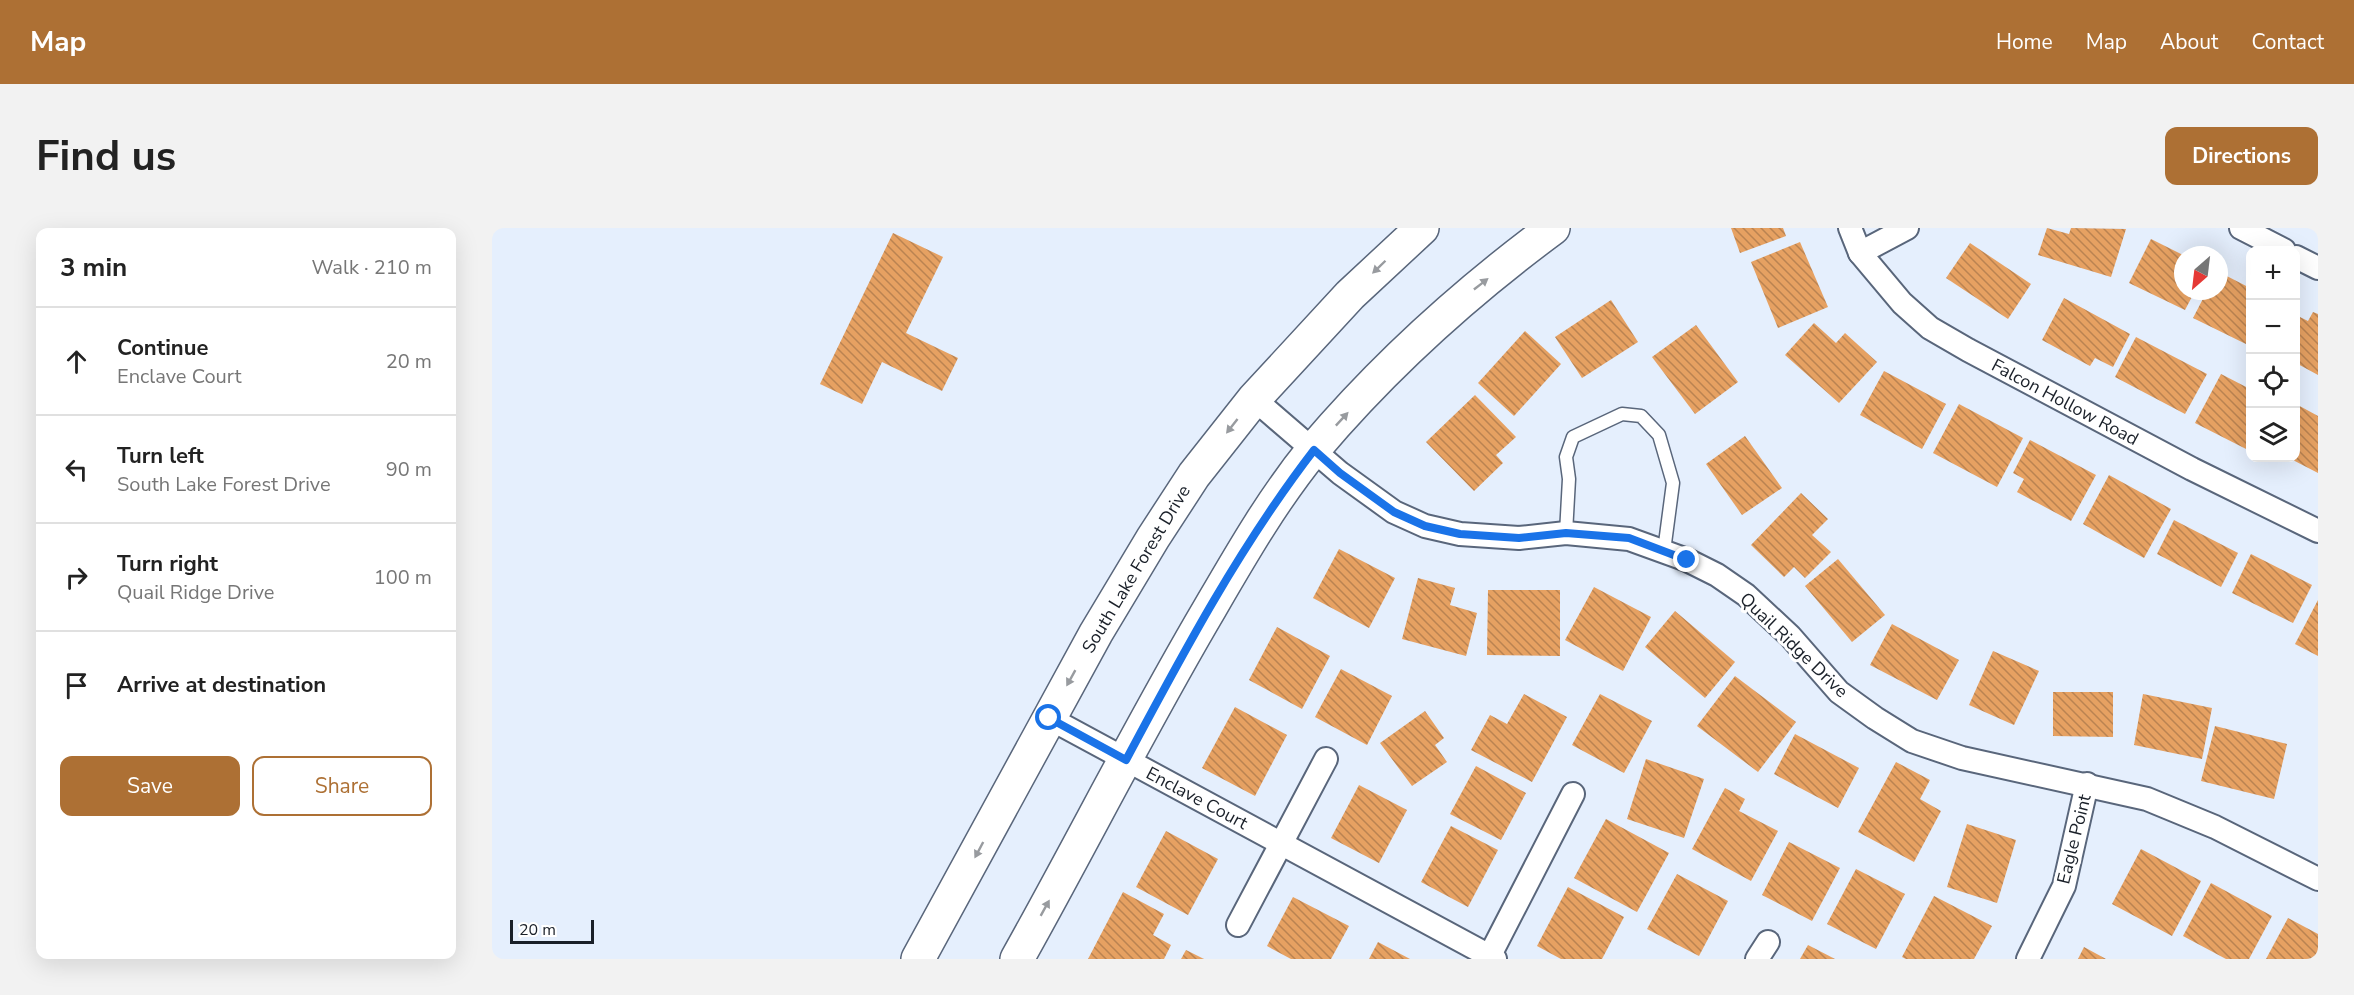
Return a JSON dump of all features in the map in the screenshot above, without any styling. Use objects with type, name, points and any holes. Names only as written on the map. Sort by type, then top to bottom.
[{"type":"main road","name":"South Lake Forest Drive","points":[[918,959],[1096,633],[1194,475],[1254,399],[1350,295],[1422,228]]},
{"type":"main road","points":[[1017,959],[1179,660],[1256,530],[1314,450],[1405,351],[1439,318],[1552,228]]},
{"type":"street","name":"Falcon Hollow Road","points":[[1850,228],[1860,253],[1902,303],[1930,328],[2192,469],[2318,531]]},
{"type":"street","points":[[1860,253],[1907,228]]},
{"type":"street","points":[[2241,228],[2276,246]]},
{"type":"street","points":[[2300,259],[2318,268]]},
{"type":"street","name":"Quail Ridge Drive","points":[[1254,399],[1340,473],[1394,512],[1425,526],[1460,534],[1519,538],[1566,533],[1629,538],[1664,551],[1716,575],[1746,595],[1790,636],[1839,692],[1912,741],[1962,758],[2147,798],[2215,827],[2318,879]]},
{"type":"street","name":"Enclave Court","points":[[1049,718],[1491,958],[1573,794]]},
{"type":"street","points":[[1238,925],[1283,844],[1326,759]]},
{"type":"street","name":"Eagle Point","points":[[2028,959],[2064,886],[2087,784]]},
{"type":"lane","points":[[1566,533],[1569,479],[1566,457],[1573,437],[1622,414],[1641,416],[1659,435],[1673,483],[1664,551]]},
{"type":"building","points":[[1731,228],[1783,228],[1786,236],[1740,253]]},
{"type":"building","points":[[2047,228],[2069,234],[2071,228],[2126,229],[2111,277],[2038,255]]},
{"type":"building","points":[[893,233],[943,257],[906,333],[958,358],[942,391],[882,362],[862,404],[820,384]]},
{"type":"building","points":[[2151,239],[2174,250],[2174,300],[2190,300],[2185,310],[2129,283]]},
{"type":"building","points":[[1800,242],[1828,307],[1778,328],[1751,262]]},
{"type":"building","points":[[1970,243],[2031,284],[2008,319],[1946,278]]},
{"type":"building","points":[[2228,277],[2246,286],[2246,344],[2193,318],[2202,300],[2228,300]]},
{"type":"building","points":[[2064,298],[2130,334],[2113,367],[2095,358],[2090,366],[2042,340]]},
{"type":"building","points":[[1611,300],[1638,342],[1582,378],[1555,337]]},
{"type":"building","points":[[2313,312],[2318,314],[2318,375],[2300,365],[2300,317],[2308,321]]},
{"type":"building","points":[[1814,323],[1836,343],[1845,333],[1877,362],[1839,403],[1785,355]]},
{"type":"building","points":[[1696,325],[1738,382],[1695,414],[1652,357]]},
{"type":"building","points":[[1525,331],[1561,364],[1514,416],[1478,383]]},
{"type":"building","points":[[2136,337],[2207,374],[2185,414],[2115,377]]},
{"type":"building","points":[[1884,371],[1946,404],[1922,449],[1860,415]]},
{"type":"building","points":[[2221,374],[2246,387],[2246,449],[2195,423]]},
{"type":"building","points":[[1475,395],[1516,437],[1496,455],[1503,463],[1474,491],[1426,442]]},
{"type":"building","points":[[1959,404],[2023,438],[1997,487],[1933,453]]},
{"type":"building","points":[[2300,406],[2318,416],[2318,473],[2297,462],[2300,462]]},
{"type":"building","points":[[1745,436],[1782,488],[1742,515],[1706,464]]},
{"type":"building","points":[[2030,440],[2096,475],[2071,521],[2017,492],[2024,479],[2013,473]]},
{"type":"building","points":[[2109,475],[2171,509],[2144,558],[2083,524]]},
{"type":"building","points":[[1801,493],[1828,519],[1812,535],[1831,552],[1805,578],[1794,567],[1784,577],[1751,545]]},
{"type":"building","points":[[2174,520],[2238,553],[2221,587],[2157,554]]},
{"type":"building","points":[[1339,549],[1395,578],[1369,628],[1313,598]]},
{"type":"building","points":[[2251,554],[2312,585],[2293,623],[2232,593]]},
{"type":"building","points":[[1838,559],[1885,615],[1852,642],[1805,586]]},
{"type":"building","points":[[1418,578],[1455,588],[1450,605],[1477,613],[1466,656],[1402,639]]},
{"type":"building","points":[[1594,587],[1651,617],[1623,671],[1565,640]]},
{"type":"building","points":[[1488,590],[1560,590],[1560,656],[1487,655]]},
{"type":"building","points":[[2318,600],[2318,656],[2295,644]]},
{"type":"building","points":[[1675,611],[1735,662],[1705,698],[1645,647]]},
{"type":"building","points":[[1892,624],[1959,660],[1937,700],[1870,665]]},
{"type":"building","points":[[1277,627],[1330,656],[1302,709],[1249,680]]},
{"type":"building","points":[[1993,651],[2039,671],[2014,725],[1969,705]]},
{"type":"building","points":[[1341,669],[1392,696],[1367,745],[1315,717]]},
{"type":"building","points":[[1735,676],[1796,722],[1758,772],[1697,726]]},
{"type":"building","points":[[2053,692],[2113,692],[2113,737],[2053,736]]},
{"type":"building","points":[[1524,694],[1567,717],[1532,782],[1471,750],[1490,715],[1507,724]]},
{"type":"building","points":[[1600,694],[1652,721],[1624,773],[1572,745]]},
{"type":"building","points":[[2143,694],[2212,708],[2202,759],[2134,745]]},
{"type":"building","points":[[1235,707],[1287,735],[1255,796],[1202,768]]},
{"type":"building","points":[[1425,711],[1444,738],[1435,745],[1447,762],[1412,786],[1380,743]]},
{"type":"building","points":[[2215,726],[2287,744],[2274,799],[2201,781]]},
{"type":"building","points":[[1795,734],[1859,768],[1838,808],[1774,774]]},
{"type":"building","points":[[1646,759],[1704,779],[1684,838],[1627,819]]},
{"type":"building","points":[[1896,762],[1930,780],[1920,799],[1941,811],[1914,862],[1858,832]]},
{"type":"building","points":[[1476,766],[1526,793],[1501,840],[1450,814]]},
{"type":"building","points":[[1359,785],[1407,810],[1379,863],[1331,838]]},
{"type":"building","points":[[1725,788],[1745,799],[1739,811],[1778,831],[1751,881],[1692,849]]},
{"type":"building","points":[[1606,819],[1669,853],[1637,912],[1574,878]]},
{"type":"building","points":[[1967,824],[2016,840],[1997,903],[1947,887]]},
{"type":"building","points":[[1451,826],[1498,850],[1468,907],[1421,882]]},
{"type":"building","points":[[1166,831],[1218,859],[1188,915],[1136,887]]},
{"type":"building","points":[[1789,842],[1840,868],[1812,921],[1762,895]]},
{"type":"building","points":[[2141,849],[2201,881],[2172,936],[2112,904]]},
{"type":"building","points":[[1856,869],[1905,894],[1876,949],[1827,924]]},
{"type":"building","points":[[1677,874],[1728,901],[1699,956],[1647,929]]},
{"type":"building","points":[[2211,883],[2272,916],[2249,959],[2226,959],[2183,936]]},
{"type":"building","points":[[1568,887],[1624,917],[1602,959],[1561,959],[1537,946]]},
{"type":"building","points":[[1123,892],[1164,914],[1153,935],[1171,945],[1164,959],[1088,959]]},
{"type":"building","points":[[1934,896],[1992,926],[1974,959],[1906,959],[1902,957]]},
{"type":"building","points":[[1293,897],[1349,926],[1331,959],[1291,959],[1267,946]]},
{"type":"building","points":[[2288,918],[2318,934],[2318,959],[2266,959]]},
{"type":"building","points":[[1378,942],[1410,959],[1369,959]]},
{"type":"building","points":[[1808,945],[1835,959],[1800,959]]},
{"type":"building","points":[[2084,947],[2106,959],[2078,959]]},
{"type":"building","points":[[1186,950],[1204,959],[1181,959]]},
{"type":"route","points":[[1049,718],[1126,760],[1179,660],[1256,530],[1314,450],[1340,473],[1394,512],[1425,526],[1460,534],[1519,538],[1566,533],[1629,538],[1687,560]]}]
